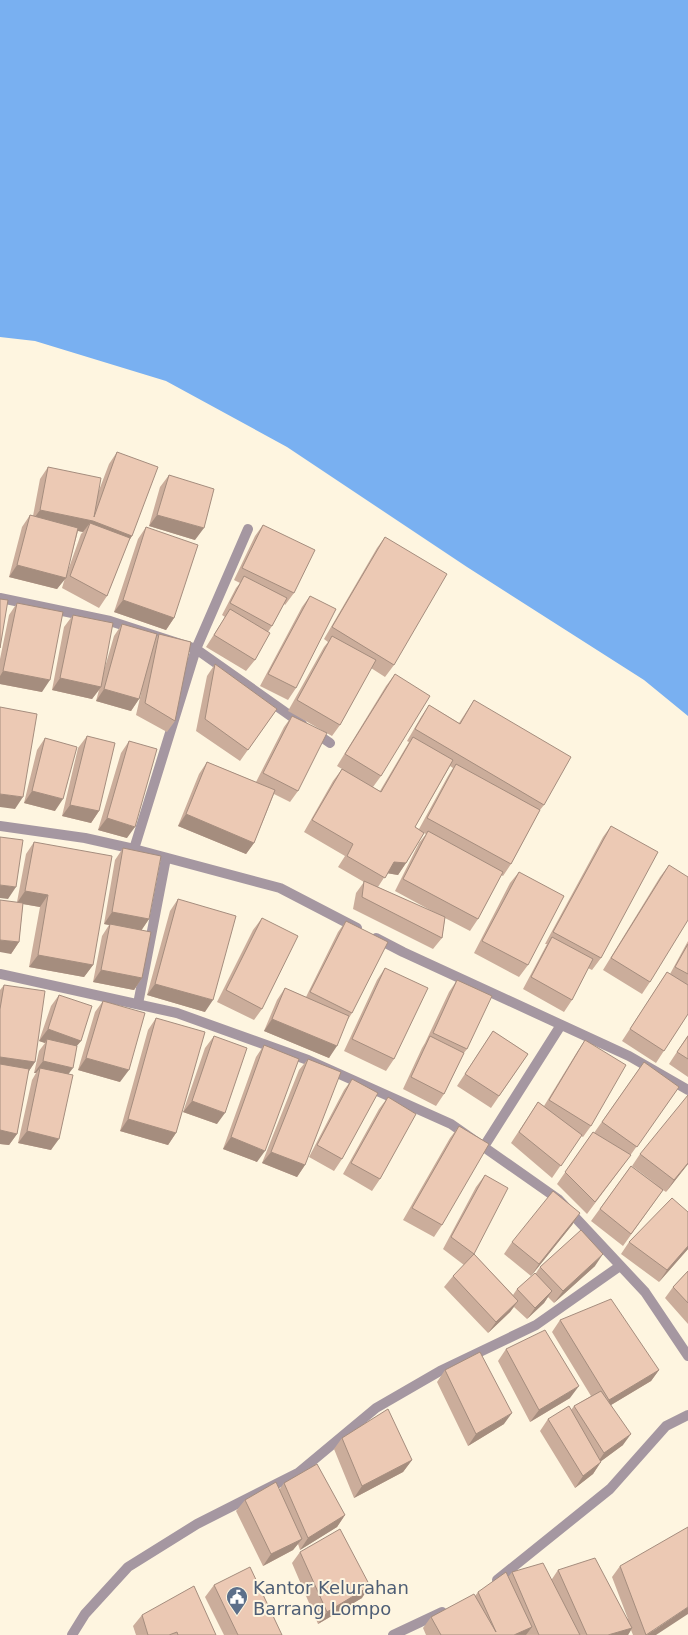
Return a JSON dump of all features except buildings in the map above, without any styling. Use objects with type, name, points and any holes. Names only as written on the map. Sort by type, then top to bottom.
[{"type":"street","points":[[134,849],[196,649],[248,529]]},
{"type":"street","points":[[0,598],[110,621],[196,649],[330,743]]},
{"type":"street","points":[[0,826],[85,838],[134,849],[280,888],[403,952],[630,1056],[688,1090]]},
{"type":"street","points":[[138,1004],[166,858]]},
{"type":"street","points":[[0,974],[177,1013],[308,1060],[450,1124],[558,1199],[644,1292],[688,1356]]},
{"type":"street","points":[[483,1148],[561,1025]]},
{"type":"street","points":[[72,1635],[85,1614],[128,1567],[197,1524],[298,1473],[376,1408],[440,1371],[536,1325],[620,1266]]},
{"type":"street","points":[[488,1587],[610,1489],[666,1426],[688,1415]]},
{"type":"street","points":[[393,1635],[454,1606]]},
{"type":"water","points":[[0,0],[688,0],[688,716],[644,680],[467,567],[287,447],[166,381],[35,341],[0,337]]},
{"type":"place","name":"Kantor Kelurahan Barrang Lompo","points":[[237,1616]]}]
